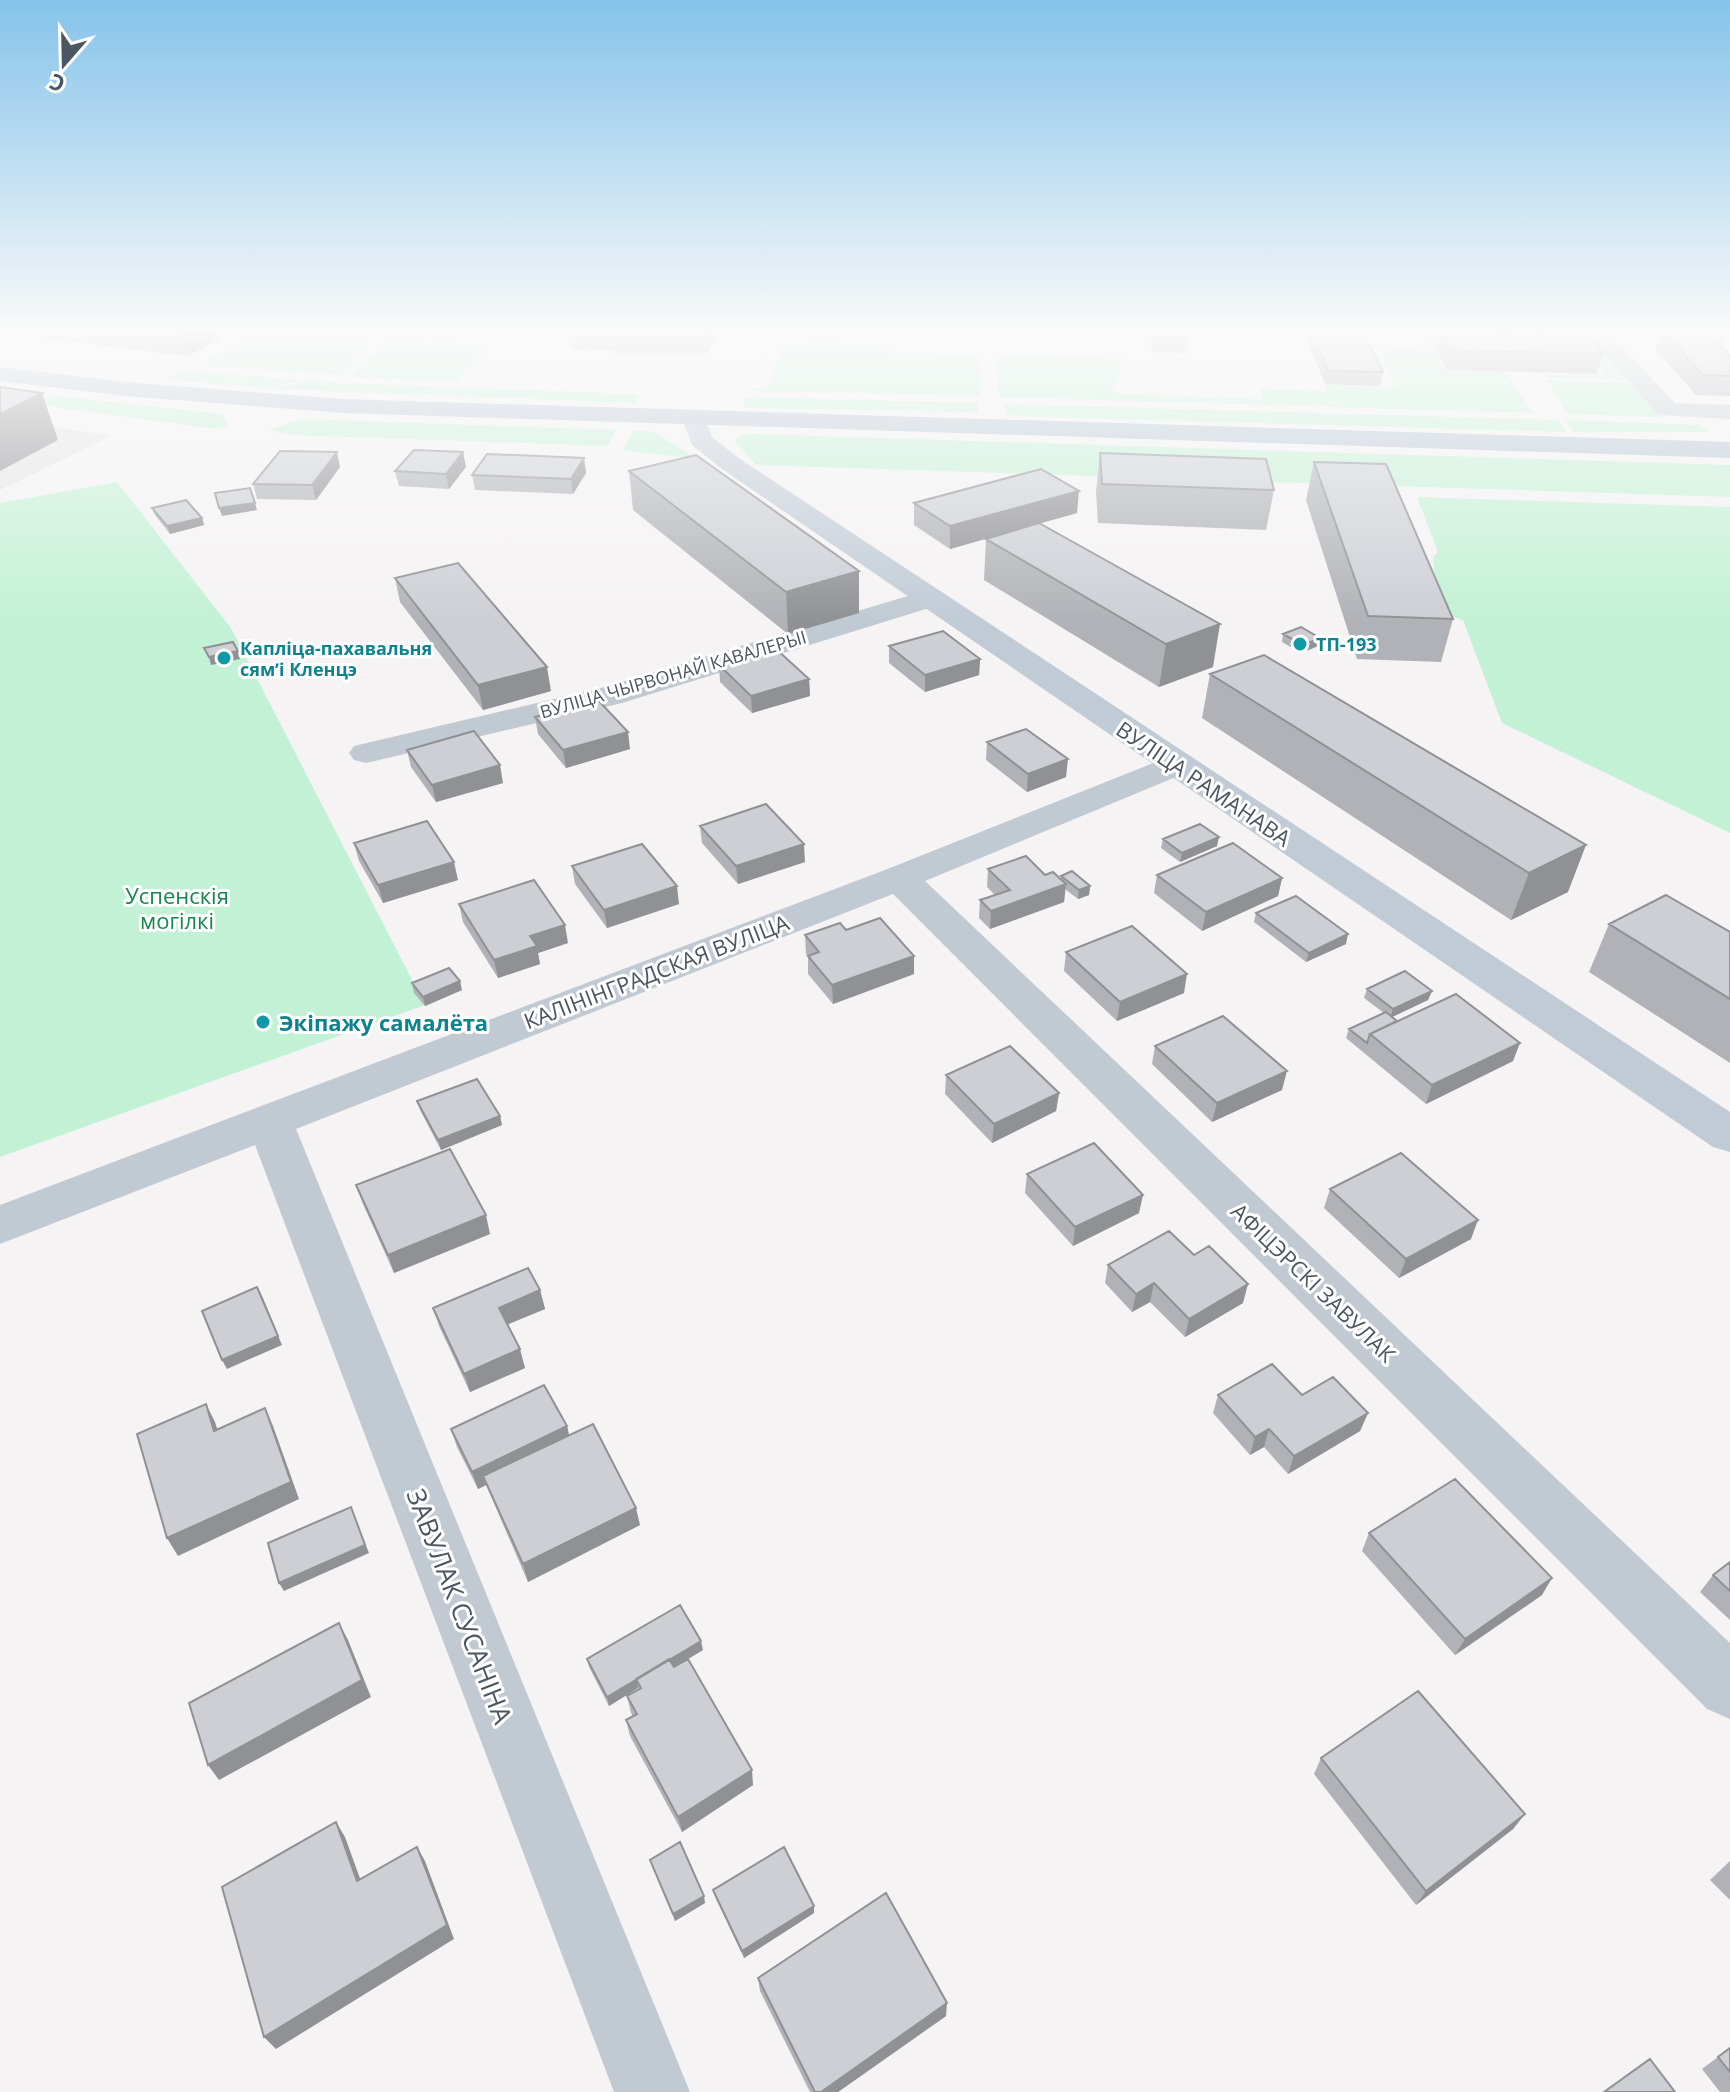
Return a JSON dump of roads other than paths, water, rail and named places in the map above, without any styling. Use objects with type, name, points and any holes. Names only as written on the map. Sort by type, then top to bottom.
[{"type":"main road","name":"ВУЛІЦА РАМАНАВА","points":[[697,429],[701,440],[731,464],[1730,1135]]},
{"type":"main road","points":[[1038,429],[1730,450]]},
{"type":"street","name":"ВУЛІЦА ЧЫРВОНАЙ КАВАЛЕРЫІ","points":[[366,753],[610,696],[931,598]]},
{"type":"street","name":"КАЛІНІНГРАДСКАЯ ВУЛІЦА","points":[[0,1225],[899,878],[1176,765]]},
{"type":"street","name":"АФІЦЭРСКІ ЗАВУЛАК","points":[[899,878],[1730,1687]]},
{"type":"street","name":"ЗАВУЛАК СУСАНІНА","points":[[269,1120],[652,2092]]},
{"type":"place","name":"ТП-193","points":[[1300,644]]},
{"type":"place","name":"Капліца-пахавальня сямʼі Кленцэ","points":[[224,658]]},
{"type":"place","name":"Экіпажу самалёта","points":[[263,1022]]},
{"type":"park label","name":"Успенскія могілкі","points":[[177,908]]}]
